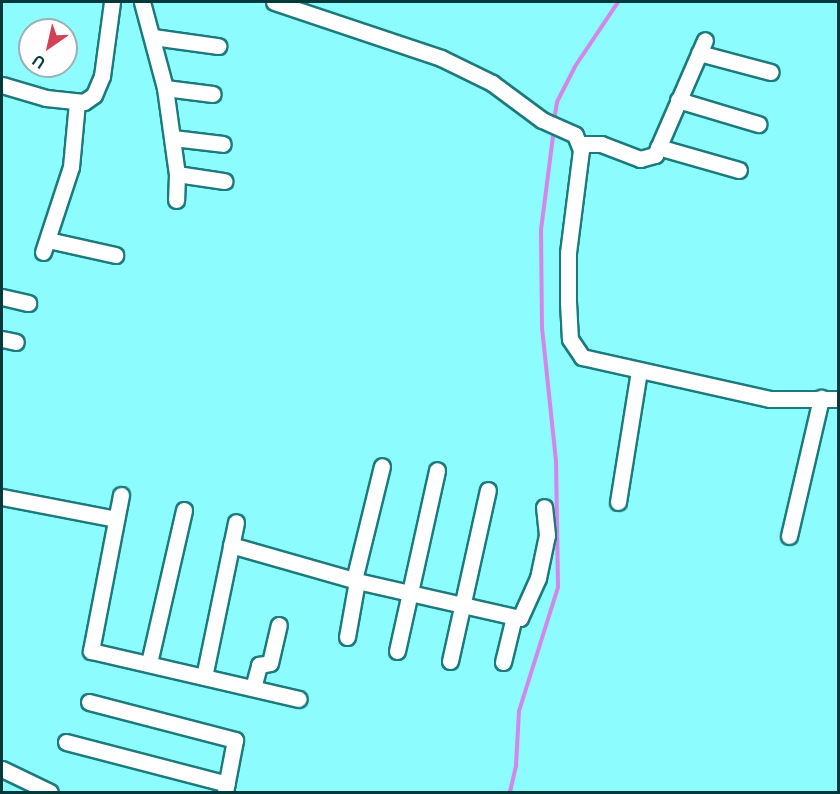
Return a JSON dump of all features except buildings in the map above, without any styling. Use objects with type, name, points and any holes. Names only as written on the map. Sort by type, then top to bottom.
[{"type":"street","points":[[2,85],[46,99],[77,102],[88,100],[98,90],[112,2]]},
{"type":"street","points":[[142,2],[165,88],[177,174],[176,200]]},
{"type":"street","points":[[274,2],[441,58],[499,87],[542,120],[568,131],[580,144],[578,193],[568,253],[570,339],[574,351],[588,362],[770,399],[838,398]]},
{"type":"street","points":[[153,37],[218,46]]},
{"type":"street","points":[[580,144],[601,144],[649,160],[658,147],[702,47],[771,72]]},
{"type":"street","points":[[165,88],[213,94]]},
{"type":"street","points":[[678,100],[758,124]]},
{"type":"street","points":[[77,102],[71,167],[45,246],[114,255]]},
{"type":"street","points":[[173,138],[223,144]]},
{"type":"street","points":[[658,147],[739,170]]},
{"type":"street","points":[[177,174],[224,181]]},
{"type":"street","points":[[2,297],[28,303]]},
{"type":"street","points":[[618,502],[639,371]]},
{"type":"street","points":[[789,536],[821,398]]},
{"type":"street","points":[[347,637],[355,580],[381,466]]},
{"type":"street","points":[[397,651],[437,470]]},
{"type":"street","points":[[450,661],[489,490]]},
{"type":"street","points":[[121,495],[91,651],[299,699]]},
{"type":"street","points":[[2,497],[116,519]]},
{"type":"street","points":[[231,545],[355,580],[520,618],[538,578],[548,535],[544,507]]},
{"type":"street","points":[[149,663],[184,510]]},
{"type":"street","points":[[204,677],[236,522]]},
{"type":"street","points":[[503,662],[514,616]]},
{"type":"street","points":[[253,688],[259,665],[270,663],[279,625]]},
{"type":"street","points":[[66,742],[226,788],[235,740],[89,702]]},
{"type":"street","points":[[2,769],[23,787],[50,792]]},
{"type":"waterway","points":[[554,121],[557,102],[574,68],[618,2]]},
{"type":"waterway","points":[[510,792],[516,765],[519,711],[558,587],[556,461],[542,327],[541,230],[554,128]]}]
